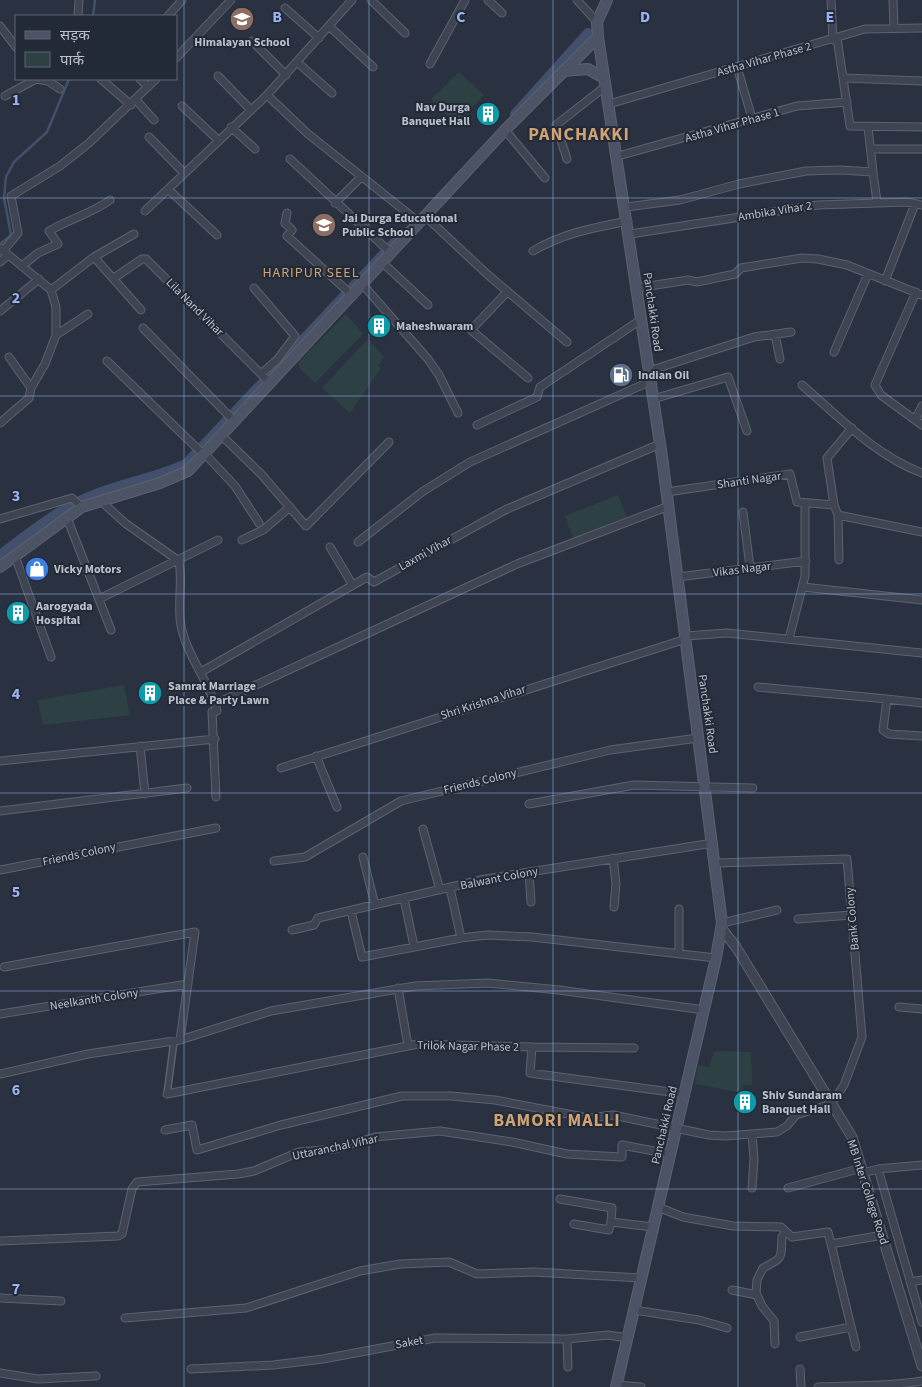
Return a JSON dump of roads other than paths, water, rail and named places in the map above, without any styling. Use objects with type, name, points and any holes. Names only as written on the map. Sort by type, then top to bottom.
[{"type":"main road","points":[[597,22],[608,0]]},
{"type":"main road","name":"Panchakki Road","points":[[597,22],[667,492],[716,863],[722,926],[685,1094],[616,1386]]},
{"type":"main road","points":[[0,567],[67,518],[79,503],[101,501],[182,475],[201,453],[222,436],[231,419],[265,378],[349,293],[363,285],[383,263],[389,251],[419,219],[598,37]]},
{"type":"main road","points":[[563,71],[588,69],[605,82]]},
{"type":"street","points":[[78,15],[79,0]]},
{"type":"street","points":[[169,15],[182,0]]},
{"type":"street","points":[[178,56],[231,0]]},
{"type":"street","points":[[371,0],[405,33]]},
{"type":"street","points":[[430,64],[465,0]]},
{"type":"street","points":[[488,0],[502,13]]},
{"type":"street","points":[[577,0],[597,22]]},
{"type":"street","points":[[831,0],[835,39],[844,78],[850,126],[922,127]]},
{"type":"street","points":[[893,0],[894,28]]},
{"type":"street","points":[[145,211],[231,127],[267,95],[350,1]]},
{"type":"street","points":[[286,8],[319,38]]},
{"type":"street","points":[[0,26],[15,46]]},
{"type":"street","points":[[329,26],[373,67]]},
{"type":"street","name":"Astha Vihar Phase 2","points":[[609,104],[865,29],[922,28]]},
{"type":"street","points":[[252,41],[286,74]]},
{"type":"street","points":[[297,62],[332,93]]},
{"type":"street","points":[[737,66],[752,118]]},
{"type":"street","points":[[218,76],[251,110]]},
{"type":"street","points":[[844,78],[922,81]]},
{"type":"street","points":[[5,96],[34,80]]},
{"type":"street","points":[[42,80],[48,81],[60,89]]},
{"type":"street","points":[[102,80],[154,120]]},
{"type":"street","points":[[141,80],[148,87]]},
{"type":"street","points":[[0,262],[3,251],[18,233],[11,196],[60,166],[89,143],[155,80]]},
{"type":"street","points":[[567,159],[556,125],[605,82]]},
{"type":"street","points":[[267,95],[307,133],[419,219],[567,342]]},
{"type":"street","name":"Astha Vihar Phase 1","points":[[618,156],[797,106],[848,102]]},
{"type":"street","points":[[182,106],[218,140]]},
{"type":"street","points":[[231,127],[255,149]]},
{"type":"street","points":[[868,127],[877,202]]},
{"type":"street","points":[[506,130],[545,178]]},
{"type":"street","points":[[149,137],[184,173]]},
{"type":"street","points":[[871,149],[922,149]]},
{"type":"street","points":[[290,159],[389,251]]},
{"type":"street","points":[[626,207],[680,200],[739,184],[806,172],[840,170],[873,172]]},
{"type":"street","points":[[336,202],[361,176]]},
{"type":"street","points":[[168,189],[217,235]]},
{"type":"street","points":[[22,266],[38,253],[58,244],[49,231],[67,220],[99,208],[110,200]]},
{"type":"street","name":"Ambika Vihar 2","points":[[630,234],[818,205],[877,202],[918,205]]},
{"type":"street","points":[[886,280],[918,205]]},
{"type":"street","points":[[287,213],[285,222],[292,230],[287,236],[349,293]]},
{"type":"street","points":[[533,251],[554,239],[579,230],[628,221]]},
{"type":"street","points":[[51,290],[94,257],[134,234]]},
{"type":"street","points":[[0,424],[29,398],[56,335],[56,307],[51,290],[3,251]]},
{"type":"street","points":[[94,257],[142,310]]},
{"type":"street","points":[[637,288],[688,280],[697,282],[734,274],[741,268],[802,258],[847,265],[919,294],[875,385],[881,395],[922,425]]},
{"type":"street","name":"Lila Nand Vihar","points":[[114,278],[142,259],[146,259],[265,378]]},
{"type":"street","points":[[383,263],[428,305]]},
{"type":"street","points":[[834,352],[868,274]]},
{"type":"street","points":[[0,311],[39,279]]},
{"type":"street","points":[[363,285],[428,359],[439,375],[458,413]]},
{"type":"street","points":[[254,288],[296,336],[265,378]]},
{"type":"street","points":[[507,292],[471,330],[528,378]]},
{"type":"street","points":[[56,335],[88,314]]},
{"type":"street","points":[[477,425],[538,397],[540,387],[642,319]]},
{"type":"street","points":[[143,328],[231,419]]},
{"type":"street","points":[[358,542],[422,492],[470,462],[650,376],[754,337],[790,332]]},
{"type":"street","points":[[775,334],[780,359]]},
{"type":"street","points":[[9,357],[32,388]]},
{"type":"street","points":[[107,361],[235,486],[259,523]]},
{"type":"street","points":[[654,399],[728,377],[747,431]]},
{"type":"street","points":[[802,386],[888,457],[922,473]]},
{"type":"street","points":[[916,420],[922,406]]},
{"type":"street","points":[[839,560],[838,515],[834,505],[827,458],[852,428]]},
{"type":"street","points":[[222,436],[261,474],[306,526],[389,442]]},
{"type":"street","name":"Laxmi Vihar","points":[[201,672],[367,576],[374,582],[505,510],[660,444]]},
{"type":"street","name":"Shanti Nagar","points":[[667,492],[790,474],[797,502],[805,504]]},
{"type":"street","points":[[0,519],[72,498],[79,503]]},
{"type":"street","points":[[101,501],[125,523],[179,561],[182,581],[179,608],[181,626],[188,647],[201,672],[217,711],[212,712],[216,797]]},
{"type":"street","points":[[789,639],[803,587],[806,561],[805,504],[834,505]]},
{"type":"street","points":[[215,704],[517,564],[668,506]]},
{"type":"street","points":[[242,540],[263,530],[290,507]]},
{"type":"street","points":[[743,512],[750,567]]},
{"type":"street","points":[[838,515],[922,532]]},
{"type":"street","points":[[67,518],[111,630]]},
{"type":"street","points":[[99,599],[218,540]]},
{"type":"street","points":[[330,548],[352,584]]},
{"type":"street","points":[[15,556],[51,657]]},
{"type":"street","name":"Vikas Nagar","points":[[678,577],[806,561]]},
{"type":"street","points":[[803,587],[922,600]]},
{"type":"street","name":"Shri Krishna Vihar","points":[[281,768],[686,637],[727,634],[922,653]]},
{"type":"street","points":[[758,687],[922,703]]},
{"type":"street","points":[[887,699],[883,730],[889,734],[922,736]]},
{"type":"street","name":"Friends Colony","points":[[274,861],[305,857],[401,801],[610,750],[698,738]]},
{"type":"street","points":[[0,761],[214,739]]},
{"type":"street","points":[[140,746],[144,794]]},
{"type":"street","points":[[316,756],[337,807]]},
{"type":"street","points":[[529,804],[634,785],[753,788]]},
{"type":"street","points":[[0,811],[187,788]]},
{"type":"street","name":"Friends Colony","points":[[0,870],[216,828]]},
{"type":"street","points":[[423,829],[440,890]]},
{"type":"street","name":"Balwant Colony","points":[[292,930],[314,925],[318,918],[440,890],[529,872],[713,843]]},
{"type":"street","points":[[363,857],[375,905]]},
{"type":"street","points":[[613,858],[616,884],[614,907]]},
{"type":"street","name":"Bank Colony","points":[[716,863],[847,858],[862,1037],[844,1084],[831,1104]]},
{"type":"street","points":[[529,872],[531,902]]},
{"type":"street","points":[[450,888],[461,938]]},
{"type":"street","points":[[404,899],[414,946]]},
{"type":"street","points":[[678,954],[679,909]]},
{"type":"street","points":[[722,926],[777,910]]},
{"type":"street","points":[[351,911],[362,957],[414,946],[487,935],[532,937],[716,958]]},
{"type":"street","points":[[798,919],[852,915]]},
{"type":"street","name":"MB Inter College Road","points":[[722,926],[852,1138],[922,1366]]},
{"type":"street","points":[[4,967],[195,932],[188,984],[166,1094]]},
{"type":"street","points":[[0,1074],[88,1054],[177,1040],[271,1011],[398,988],[488,983],[560,990],[704,1010]]},
{"type":"street","name":"Neelkanth Colony","points":[[0,1014],[188,984]]},
{"type":"street","points":[[398,988],[408,1046]]},
{"type":"street","points":[[899,1007],[922,1009]]},
{"type":"street","name":"Trilok Nagar Phase 2","points":[[166,1094],[408,1046],[457,1044],[532,1047],[530,1073],[685,1094]]},
{"type":"street","points":[[532,1047],[634,1048]]},
{"type":"street","points":[[165,1130],[192,1125],[197,1150],[358,1105],[402,1096],[422,1096],[495,1100],[589,1118],[613,1115],[708,1135],[752,1134],[777,1132],[787,1126],[796,1115],[831,1104]]},
{"type":"street","name":"Uttaranchal Vihar","points":[[0,1241],[118,1236],[124,1231],[132,1190],[137,1182],[238,1174],[254,1171],[299,1152],[335,1149],[375,1138],[401,1134],[440,1131],[512,1142],[567,1154],[622,1157],[622,1145],[670,1154]]},
{"type":"street","points":[[752,1134],[754,1159],[752,1188]]},
{"type":"street","points":[[788,1188],[863,1171],[922,1165]]},
{"type":"street","points":[[878,1169],[922,1322]]},
{"type":"street","points":[[560,1199],[612,1208],[609,1230],[574,1224]]},
{"type":"street","points":[[658,1207],[683,1217],[733,1226],[781,1227],[792,1237],[828,1232],[856,1347]]},
{"type":"street","points":[[611,1222],[653,1227]]},
{"type":"street","points":[[775,1344],[774,1321],[757,1295],[758,1280],[762,1268],[780,1259],[782,1254],[782,1237],[786,1232]]},
{"type":"street","points":[[831,1244],[883,1236]]},
{"type":"street","points":[[125,1318],[246,1308],[360,1271],[400,1264],[449,1262],[477,1274],[534,1272],[642,1278]]},
{"type":"street","points":[[910,1282],[922,1280]]},
{"type":"street","points":[[732,1290],[757,1295]]},
{"type":"street","points":[[0,1298],[61,1301]]},
{"type":"street","points":[[634,1310],[699,1320],[727,1328]]},
{"type":"street","points":[[800,1337],[851,1327]]},
{"type":"street","name":"Saket","points":[[191,1369],[272,1365],[323,1360],[435,1338],[566,1339],[608,1335],[628,1338]]},
{"type":"street","points":[[566,1339],[568,1368]]},
{"type":"street","points":[[800,1369],[801,1387]]},
{"type":"street","points":[[0,1373],[38,1379],[96,1376]]},
{"type":"street","points":[[818,1387],[856,1385],[895,1386],[922,1381]]},
{"type":"street","points":[[616,1386],[641,1387]]},
{"type":"waterway","points":[[93,15],[95,0]]},
{"type":"waterway","points":[[515,114],[588,33]]},
{"type":"waterway","points":[[0,244],[11,235],[4,198],[6,177],[14,162],[47,132],[69,80]]},
{"type":"waterway","points":[[0,555],[30,532],[84,499],[186,464],[394,243]]},
{"type":"place","name":"Himalayan School","points":[[242,19]]},
{"type":"place","name":"Nav Durga Banquet Hall","points":[[488,114]]},
{"type":"place","name":"Jai Durga Educational Public School","points":[[324,225]]},
{"type":"place","name":"Maheshwaram","points":[[379,326]]},
{"type":"place","name":"Indian Oil","points":[[621,375]]},
{"type":"place","name":"Vicky Motors","points":[[37,569]]},
{"type":"place","name":"Aarogyada Hospital","points":[[18,613]]},
{"type":"place","name":"Samrat Marriage Place & Party Lawn","points":[[150,693]]},
{"type":"place","name":"Shiv Sundaram Banquet Hall","points":[[745,1102]]},
{"type":"district","name":"PANCHAKKI","points":[[579,134]]},
{"type":"district","name":"HARIPUR SEEL","points":[[311,272]]},
{"type":"district","name":"BAMORI MALLI","points":[[557,1120]]}]
